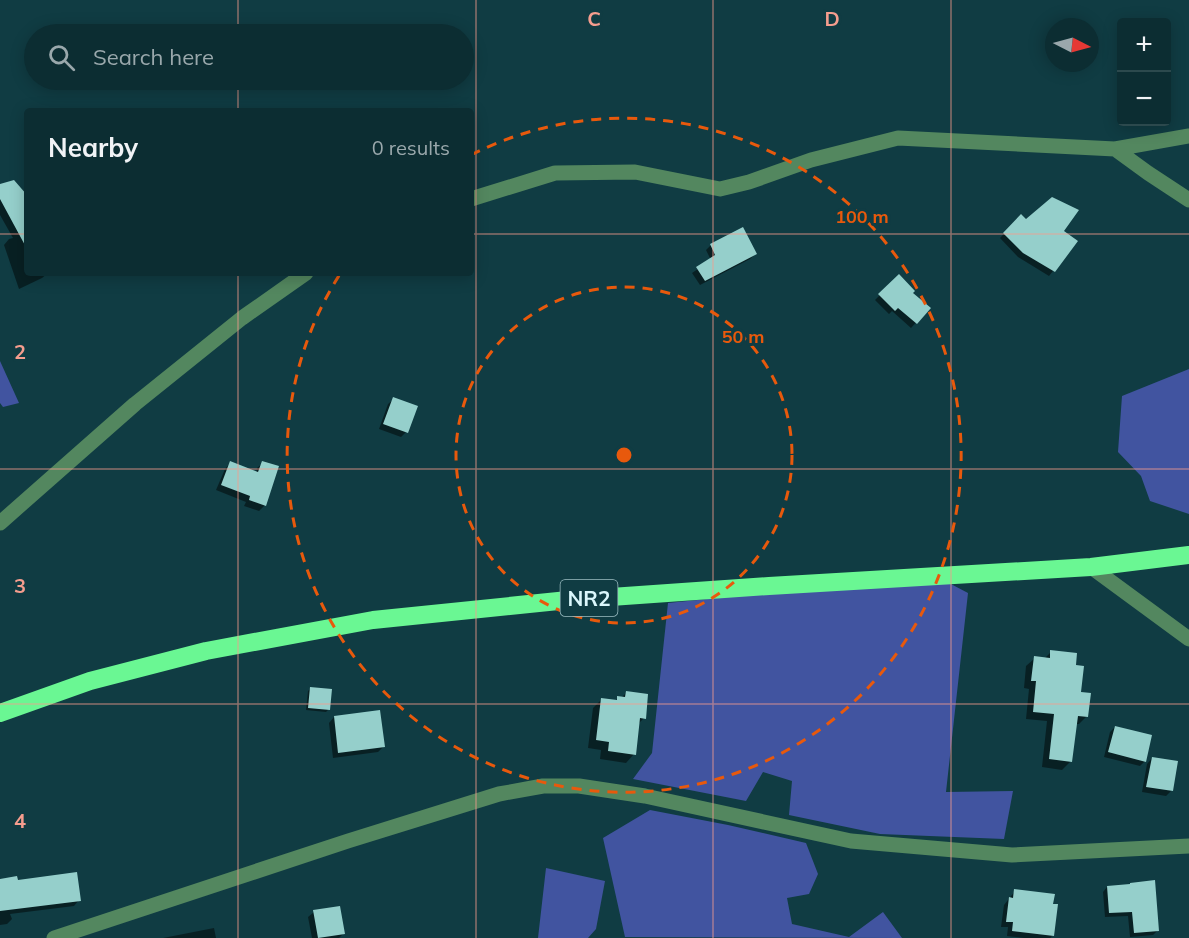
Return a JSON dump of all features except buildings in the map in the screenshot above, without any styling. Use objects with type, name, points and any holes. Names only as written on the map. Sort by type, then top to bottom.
[{"type":"highway","name":"NR2","points":[[0,713],[90,681],[206,651],[373,620],[580,599],[1091,567],[1189,555]]},
{"type":"street","points":[[474,198],[555,173],[635,172],[720,189],[749,182],[811,160],[898,138],[1115,149],[1189,136]]},
{"type":"street","points":[[1115,149],[1189,200]]},
{"type":"street","points":[[0,523],[135,404],[243,318],[302,276]]},
{"type":"street","points":[[1091,567],[1189,639]]},
{"type":"street","points":[[54,938],[499,794],[543,786],[579,786],[645,796],[851,841],[1012,855],[1189,846]]},
{"type":"shaded area","points":[[0,361],[19,403],[3,407],[0,403]]},
{"type":"shaded area","points":[[1189,369],[1189,514],[1150,501],[1141,476],[1118,452],[1122,396]]},
{"type":"shaded area","points":[[949,583],[968,593],[946,792],[1013,791],[1004,839],[880,834],[789,815],[792,781],[763,772],[746,801],[633,779],[652,753],[668,603],[816,588]]},
{"type":"shaded area","points":[[650,810],[806,843],[818,874],[809,894],[787,898],[792,924],[849,937],[883,912],[902,938],[625,937],[603,838]]},
{"type":"shaded area","points":[[546,868],[605,881],[596,929],[588,938],[538,938]]}]
